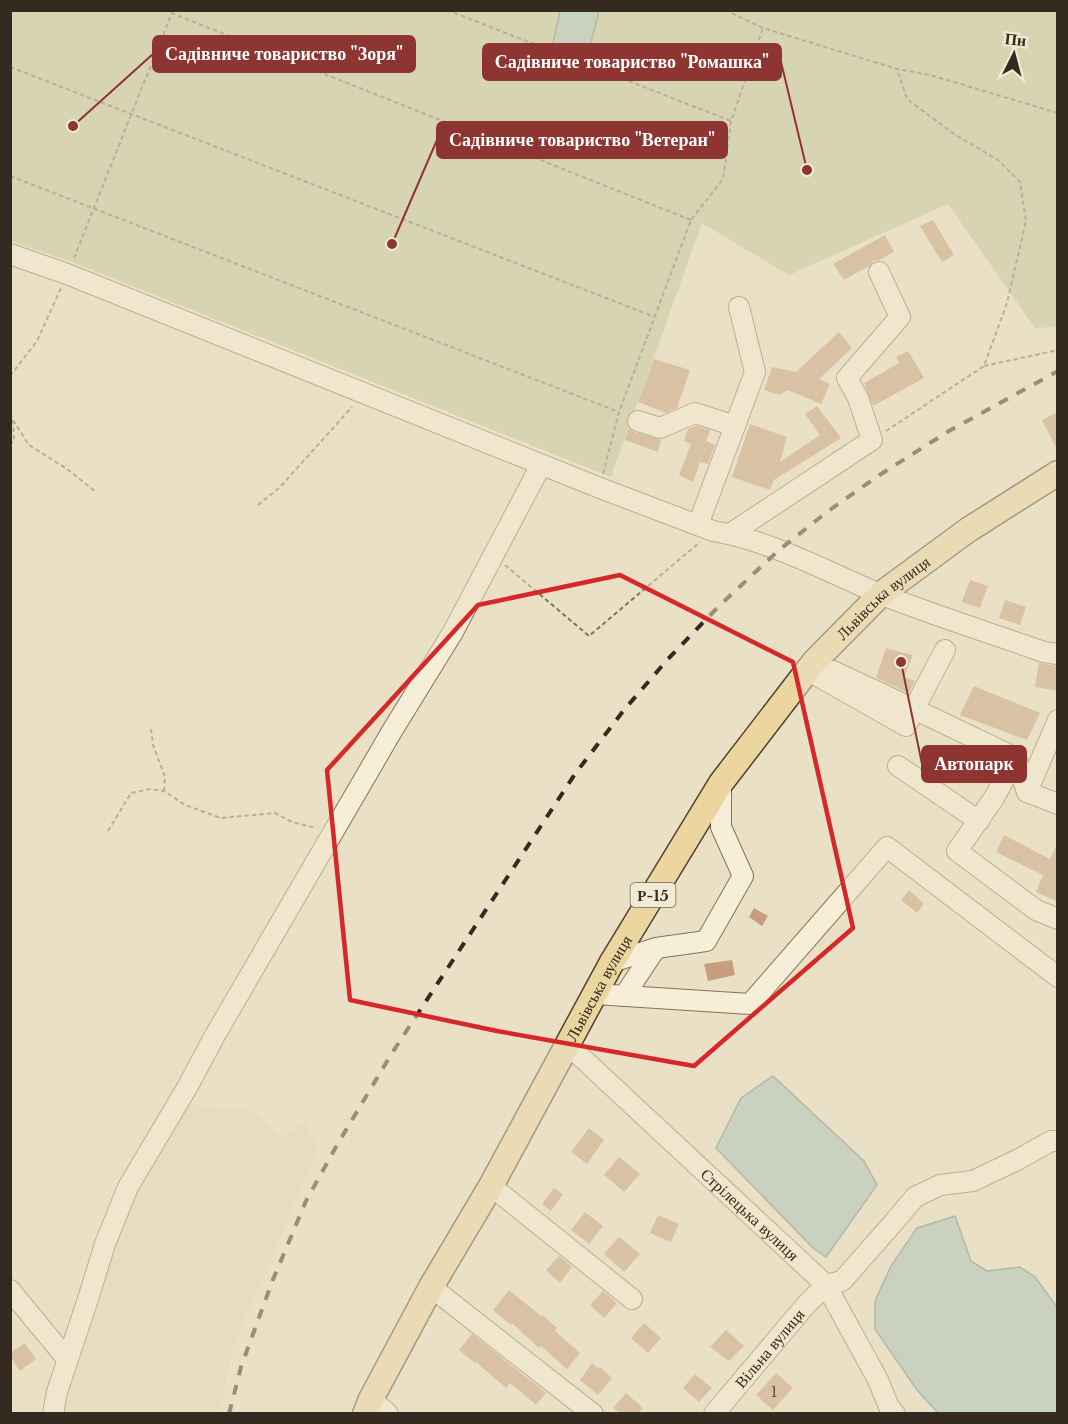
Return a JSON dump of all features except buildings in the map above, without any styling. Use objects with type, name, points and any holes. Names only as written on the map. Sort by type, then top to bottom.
[{"type":"main road","name":"Львівська вулиця","points":[[375,1409],[431,1287],[491,1186],[612,962],[721,783],[811,666],[881,594],[968,530],[1058,473]]},
{"type":"street","points":[[10,254],[67,274],[600,488],[714,530],[779,550],[881,594],[1044,652],[1058,654]]},
{"type":"street","points":[[714,530],[872,440],[858,398],[847,378],[900,317],[879,273]]},
{"type":"street","points":[[714,530],[735,426],[755,372],[739,308]]},
{"type":"street","points":[[638,421],[660,428],[695,413],[735,426]]},
{"type":"street","points":[[53,1413],[67,1359],[105,1244],[128,1187],[392,731],[453,632],[542,465]]},
{"type":"street","points":[[914,709],[945,650]]},
{"type":"street","points":[[811,666],[914,709],[1016,758],[1027,792]]},
{"type":"street","points":[[1027,792],[1058,720]]},
{"type":"street","points":[[1016,758],[994,798],[957,850],[1036,910],[1058,919]]},
{"type":"street","points":[[898,766],[979,821]]},
{"type":"street","points":[[612,962],[656,948],[706,941],[743,876],[721,827],[721,783]]},
{"type":"street","points":[[1027,792],[1058,804]]},
{"type":"street","points":[[595,994],[750,1004],[888,846],[1058,977]]},
{"type":"street","points":[[624,996],[656,948]]},
{"type":"street","name":"Стрілецька вулиця","points":[[567,1044],[826,1285],[878,1380],[889,1407],[895,1413]]},
{"type":"street","name":"Вільна вулиця","points":[[714,1413],[805,1306],[826,1285],[842,1281],[915,1197],[940,1185],[973,1181],[1051,1141],[1058,1141]]},
{"type":"street","points":[[491,1186],[632,1299]]},
{"type":"street","points":[[431,1287],[593,1413]]},
{"type":"street","points":[[10,1290],[67,1359]]},
{"type":"path","points":[[164,10],[691,220]]},
{"type":"path","points":[[447,10],[731,122]]},
{"type":"path","points":[[725,10],[763,28],[897,69],[930,75],[1058,113]]},
{"type":"path","points":[[10,376],[37,340],[67,274],[172,12]]},
{"type":"path","points":[[600,488],[619,412],[691,220],[723,179],[731,122],[763,28]]},
{"type":"path","points":[[10,68],[654,317]]},
{"type":"path","points":[[897,69],[907,99],[954,134],[998,160],[1020,182],[1026,220],[1007,303],[984,366]]},
{"type":"path","points":[[10,176],[619,412]]},
{"type":"path","points":[[872,440],[984,366],[1058,350]]},
{"type":"path","points":[[258,506],[280,487],[364,393]]},
{"type":"path","points":[[10,413],[29,445],[67,469],[96,492]]},
{"type":"path","points":[[10,444],[14,441],[13,420]]},
{"type":"path","points":[[493,555],[590,636],[714,530]]},
{"type":"path","points":[[151,729],[153,745],[165,777],[164,791]]},
{"type":"path","points":[[108,831],[131,794],[150,789],[164,791],[185,805],[221,818],[275,813],[292,822],[334,832]]},
{"type":"highlighted area","points":[[620,575],[793,662],[853,928],[694,1066],[497,1031],[350,1000],[327,770],[478,605]]},
{"type":"shaded area","points":[[178,1103],[253,1111],[280,1137],[306,1123],[318,1149],[233,1347],[219,1413],[56,1414],[105,1244]]},
{"type":"green space","points":[[11,11],[1057,11],[1057,327],[1035,328],[948,204],[789,275],[702,223],[611,477],[82,266],[11,241]]},
{"type":"water","points":[[560,11],[599,11],[588,54],[553,43]]},
{"type":"water","points":[[773,1076],[864,1161],[877,1185],[826,1257],[813,1248],[716,1148],[741,1098]]},
{"type":"water","points":[[955,1216],[971,1261],[987,1271],[1020,1267],[1035,1277],[1057,1307],[1057,1413],[938,1413],[917,1390],[875,1329],[875,1301],[891,1266],[917,1228]]},
{"type":"railway","points":[[229,1414],[241,1367],[272,1282],[306,1201],[337,1145],[392,1053],[575,774],[624,710],[668,659],[718,607],[779,550],[827,512],[949,431],[1058,371]]},
{"type":"place","name":"Садівниче товариство \"Зоря\"","points":[[73,126]]},
{"type":"place","name":"Садівниче товариство \"Ромашка\"","points":[[807,170]]},
{"type":"place","name":"Садівниче товариство \"Ветеран\"","points":[[392,244]]},
{"type":"place","name":"Автопарк","points":[[901,662]]}]
